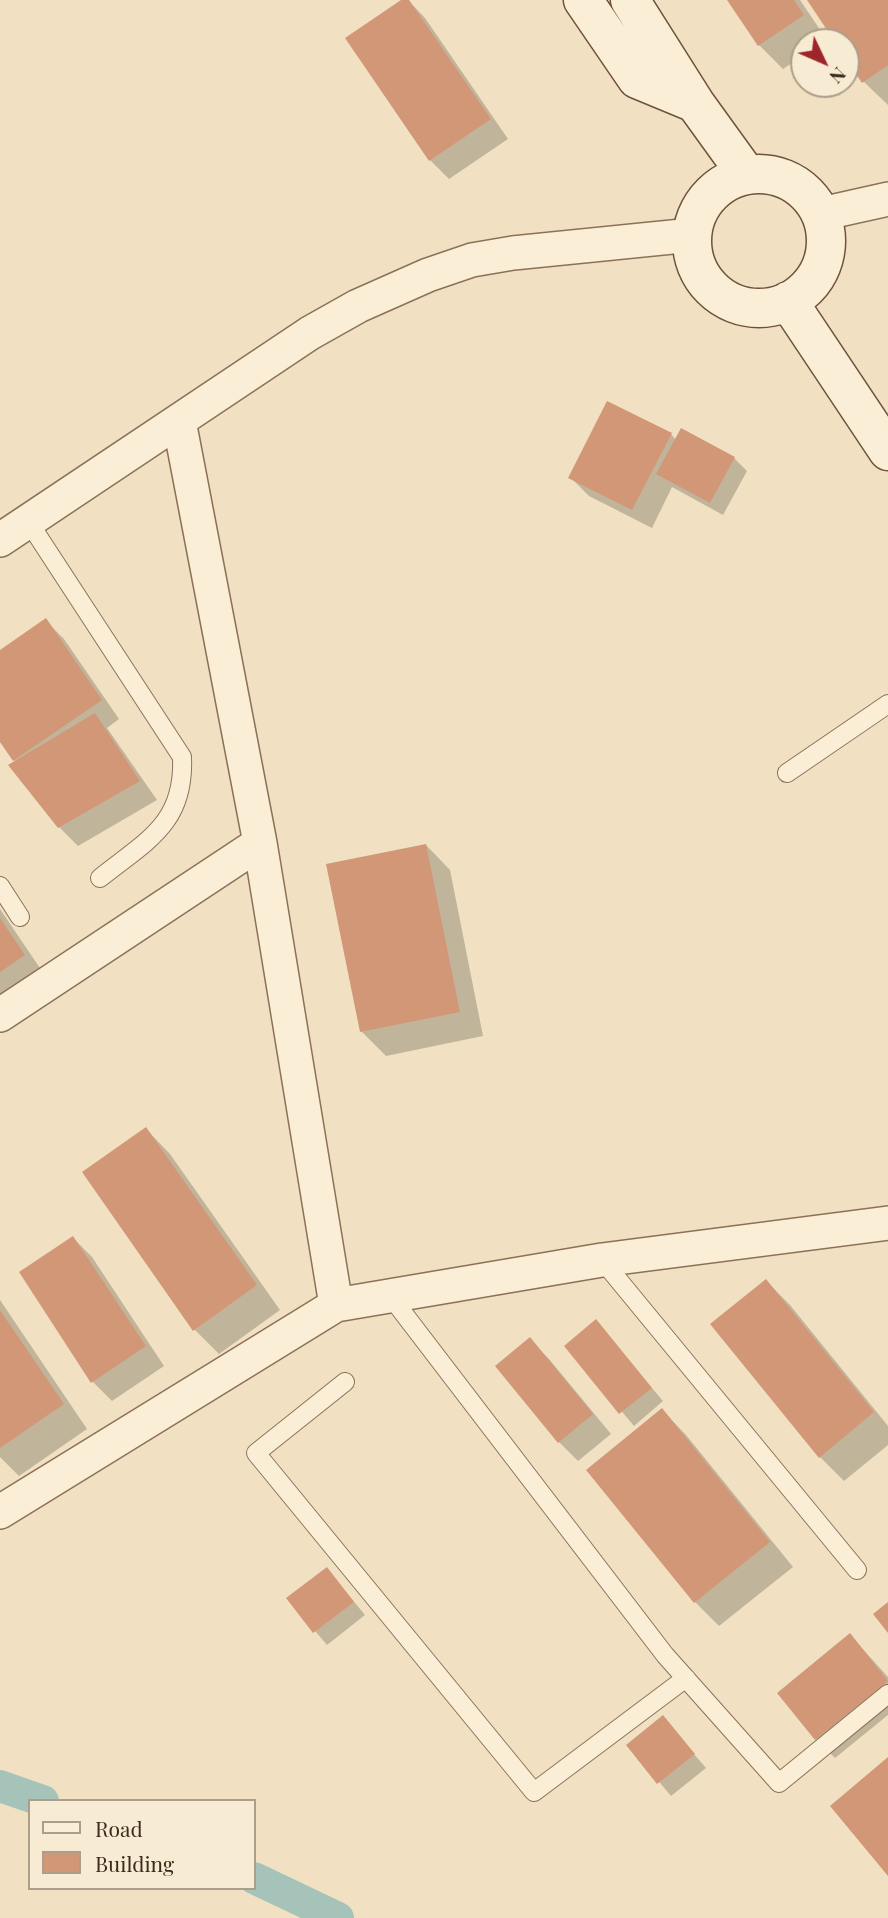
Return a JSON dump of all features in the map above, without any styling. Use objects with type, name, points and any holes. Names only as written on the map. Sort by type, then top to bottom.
[{"type":"street","points":[[583,0],[637,79],[695,103]]},
{"type":"street","points":[[630,0],[695,103],[747,175]]},
{"type":"street","points":[[769,174],[790,181],[808,195],[821,214],[825,233],[825,254],[818,273],[805,289],[788,301],[769,307],[748,307],[729,301],[713,290],[700,274],[693,255],[692,235],[701,208],[717,189],[731,180],[747,175],[769,174]]},
{"type":"street","points":[[821,214],[888,199]]},
{"type":"street","points":[[0,540],[310,333],[358,306],[428,275],[472,260],[513,253],[692,235]]},
{"type":"street","points":[[788,301],[888,451]]},
{"type":"street","points":[[179,421],[260,843],[336,1305]]},
{"type":"street","points":[[0,1015],[260,843]]},
{"type":"street","points":[[0,1512],[336,1305],[602,1260],[888,1223]]},
{"type":"lane","points":[[28,521],[182,757],[183,779],[173,812],[156,833],[100,878]]},
{"type":"lane","points":[[787,773],[888,704]]},
{"type":"lane","points":[[0,886],[20,917]]},
{"type":"lane","points":[[602,1260],[857,1570]]},
{"type":"lane","points":[[391,1297],[665,1655],[779,1783],[888,1694]]},
{"type":"lane","points":[[345,1382],[256,1453],[534,1792],[686,1678]]},
{"type":"building","points":[[401,0],[409,0],[491,119],[429,161],[345,38]]},
{"type":"building","points":[[727,0],[794,0],[804,15],[758,46]]},
{"type":"building","points":[[807,0],[888,0],[888,65],[862,83],[860,28],[826,28]]},
{"type":"building","points":[[607,401],[672,433],[632,510],[568,478]]},
{"type":"building","points":[[681,428],[735,457],[710,503],[656,474]]},
{"type":"building","points":[[46,618],[102,700],[13,761],[0,742],[0,650]]},
{"type":"building","points":[[95,713],[140,781],[58,828],[8,765]]},
{"type":"building","points":[[426,844],[460,1012],[360,1032],[326,864]]},
{"type":"building","points":[[0,918],[25,955],[0,972]]},
{"type":"building","points":[[146,1127],[257,1285],[193,1331],[82,1172]]},
{"type":"building","points":[[73,1236],[146,1346],[91,1383],[19,1272]]},
{"type":"building","points":[[766,1279],[874,1412],[819,1458],[710,1324]]},
{"type":"building","points":[[0,1310],[64,1404],[0,1448]]},
{"type":"building","points":[[596,1319],[652,1388],[619,1414],[564,1346]]},
{"type":"building","points":[[530,1337],[593,1414],[558,1443],[495,1366]]},
{"type":"building","points":[[662,1408],[770,1542],[694,1603],[586,1470]]},
{"type":"building","points":[[327,1567],[354,1602],[313,1633],[286,1598]]},
{"type":"building","points":[[888,1602],[888,1633],[873,1614]]},
{"type":"building","points":[[850,1633],[888,1681],[815,1740],[777,1693]]},
{"type":"building","points":[[663,1715],[695,1754],[657,1784],[626,1745]]},
{"type":"building","points":[[888,1757],[888,1876],[830,1806]]},
{"type":"waterway","points":[[0,1786],[37,1799]]},
{"type":"waterway","points":[[256,1879],[338,1918]]}]
